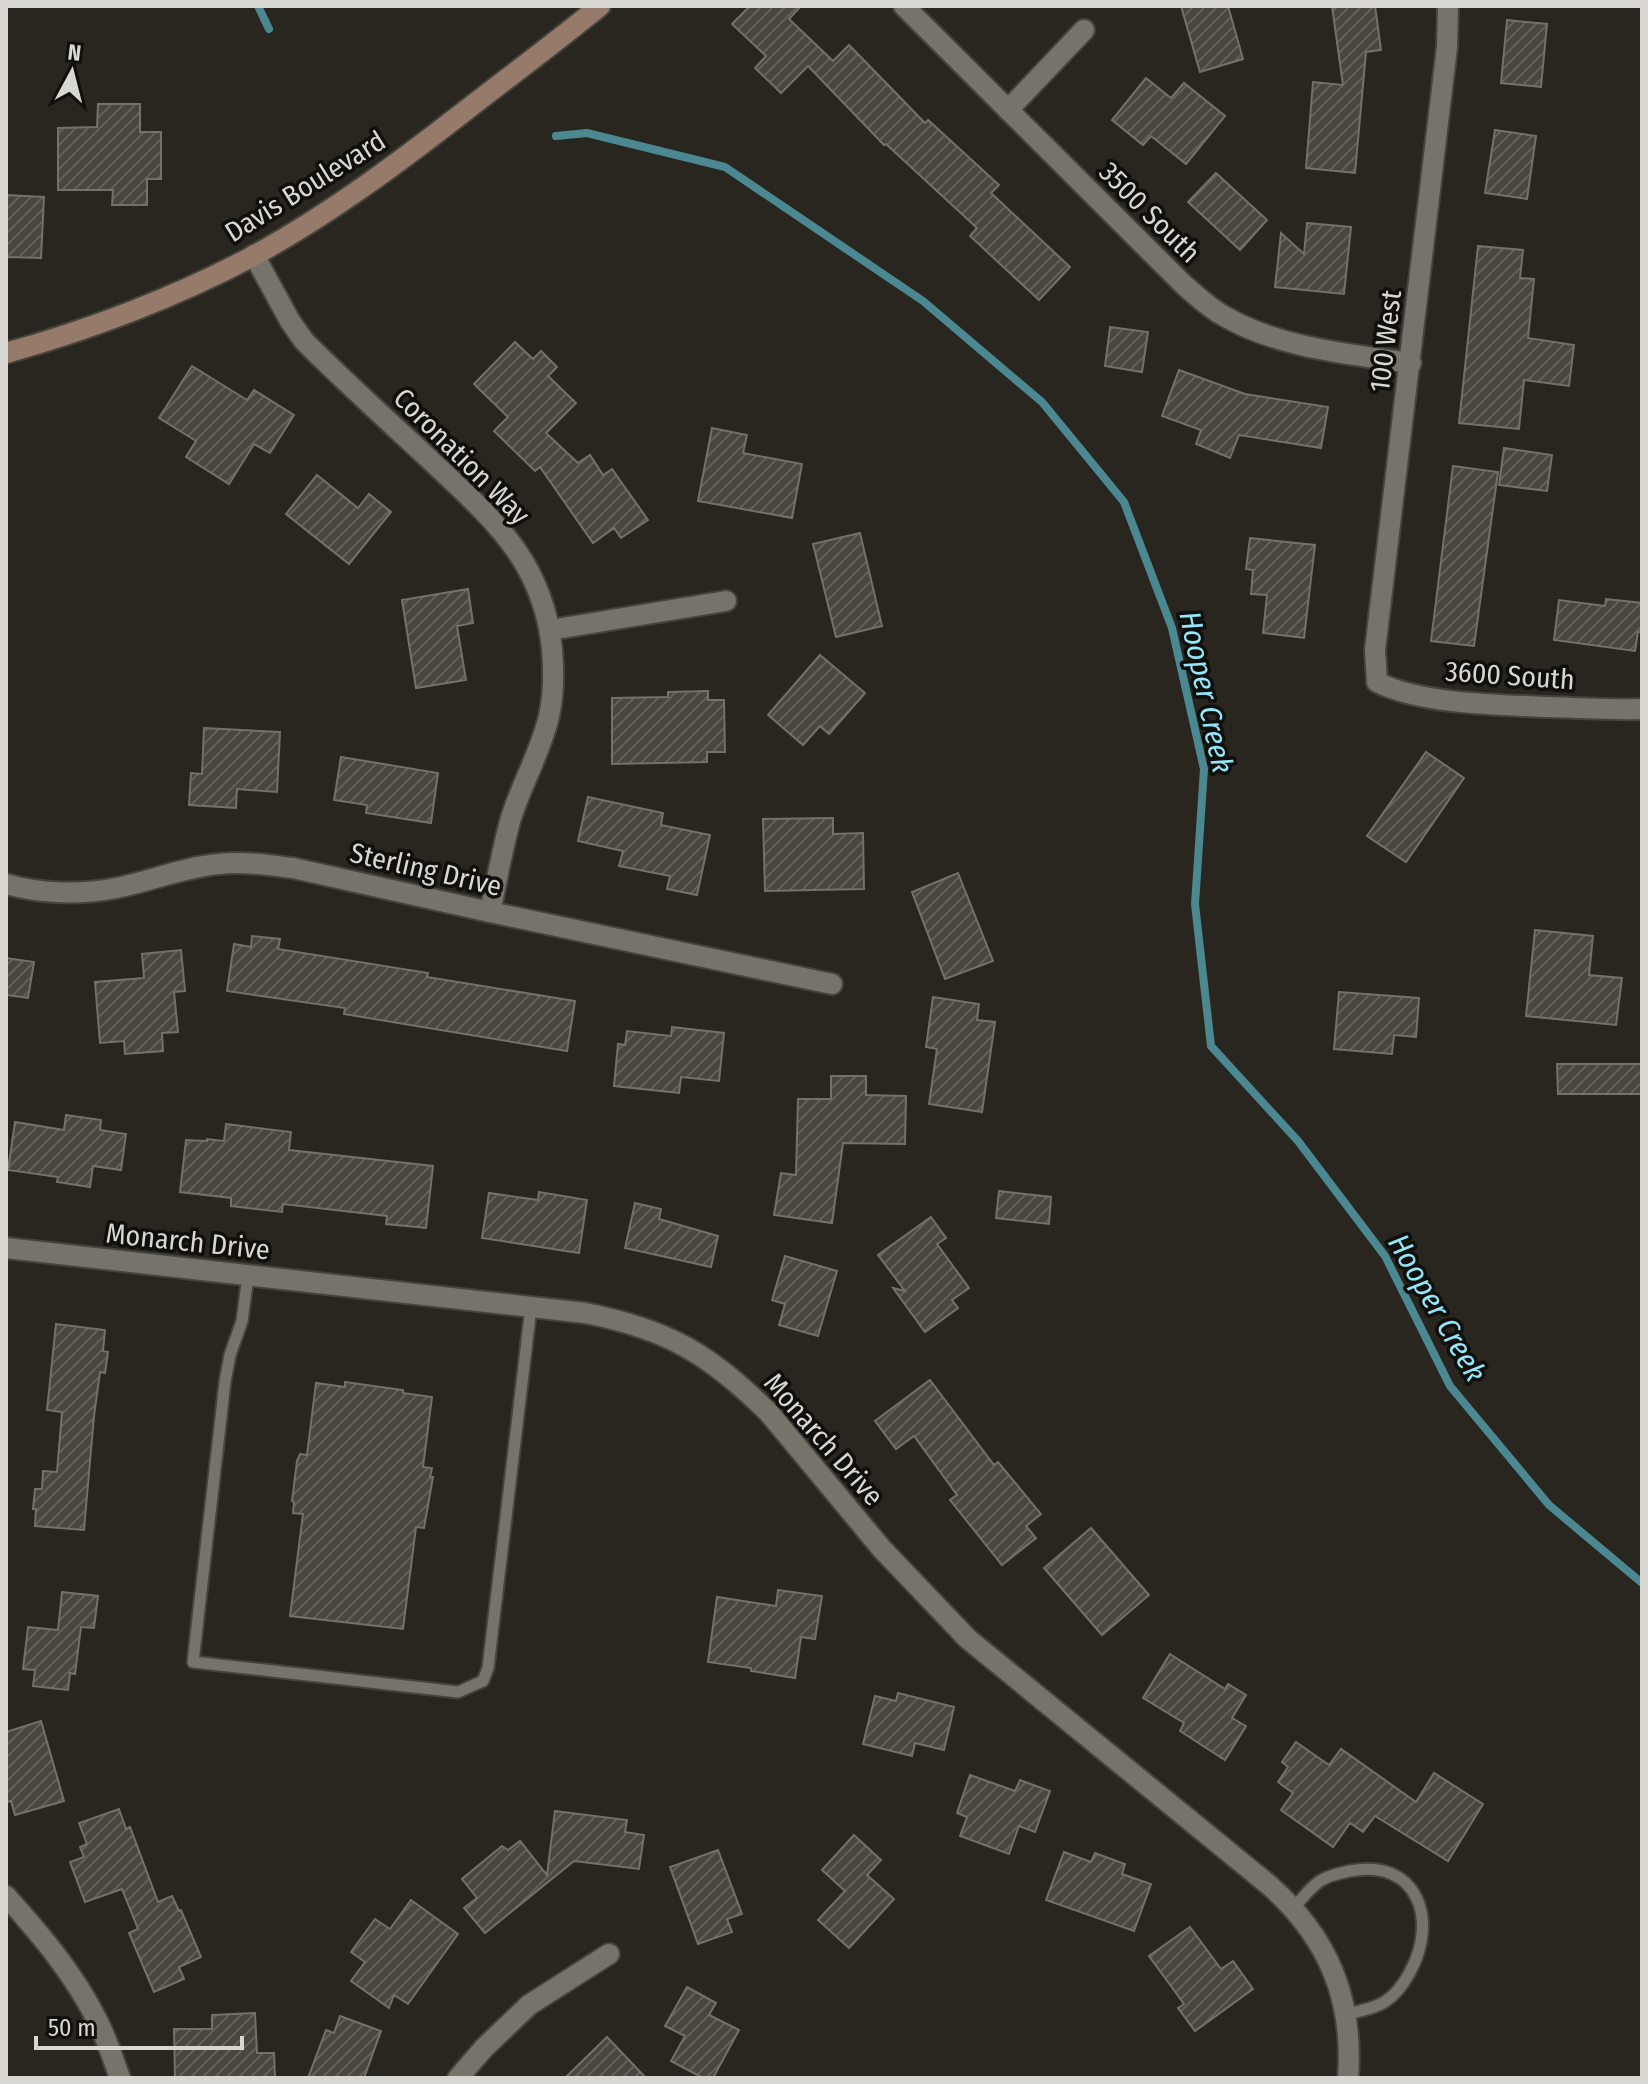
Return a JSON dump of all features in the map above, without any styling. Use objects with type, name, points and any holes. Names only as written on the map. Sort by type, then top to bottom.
[{"type":"street","name":"Davis Boulevard","points":[[6,353],[144,305],[254,255],[365,186],[600,6]]},
{"type":"street","name":"3500 South","points":[[904,6],[1184,285],[1224,316],[1297,343],[1411,363]]},
{"type":"street","name":"100 West","points":[[1377,682],[1375,650],[1447,47],[1448,6]]},
{"type":"street","points":[[1008,110],[1084,30]]},
{"type":"street","name":"Coronation Way","points":[[254,255],[304,341],[495,522],[536,583],[545,607],[550,630],[553,690],[549,716],[511,818],[490,912]]},
{"type":"street","points":[[550,630],[726,601]]},
{"type":"street","name":"3600 South","points":[[1377,682],[1406,694],[1474,702],[1642,709]]},
{"type":"street","name":"Sterling Drive","points":[[6,884],[43,891],[90,891],[115,888],[198,867],[245,863],[293,868],[832,984]]},
{"type":"street","name":"Monarch Drive","points":[[6,1248],[585,1313],[637,1325],[687,1346],[720,1368],[769,1413],[882,1549],[968,1639],[1294,1908],[1315,1936],[1332,1968],[1349,2033],[1348,2078]]},
{"type":"street","points":[[6,1896],[49,1946],[84,1996],[120,2078]]},
{"type":"street","points":[[458,2078],[529,2005],[609,1954]]},
{"type":"lane","points":[[248,1276],[242,1321],[230,1355],[225,1382],[193,1662],[458,1692],[483,1681],[488,1668],[531,1307]]},
{"type":"lane","points":[[1294,1908],[1321,1880],[1338,1873],[1363,1869],[1387,1871],[1404,1880],[1415,1896],[1423,1915],[1423,1937],[1417,1960],[1393,1996],[1372,2009],[1346,2014]]},
{"type":"building","points":[[750,6],[801,6],[789,19],[833,61],[849,45],[925,123],[928,120],[999,185],[991,193],[1070,267],[1039,300],[970,236],[977,228],[884,145],[808,66],[781,93],[755,68],[766,56],[732,24]]},
{"type":"building","points":[[1181,6],[1228,6],[1243,59],[1200,72]]},
{"type":"building","points":[[1332,6],[1375,6],[1381,50],[1366,52],[1355,173],[1306,168],[1313,82],[1343,85]]},
{"type":"building","points":[[1507,20],[1547,24],[1541,87],[1501,83]]},
{"type":"building","points":[[1146,78],[1171,98],[1184,83],[1225,116],[1186,164],[1151,136],[1143,145],[1112,120]]},
{"type":"building","points":[[98,104],[140,104],[140,132],[161,132],[161,179],[147,179],[147,205],[112,205],[113,190],[58,190],[58,128],[97,127]]},
{"type":"building","points":[[1495,130],[1536,136],[1527,199],[1485,193]]},
{"type":"building","points":[[1216,173],[1267,220],[1240,250],[1188,202]]},
{"type":"building","points":[[6,195],[44,197],[41,258],[6,257]]},
{"type":"building","points":[[1307,223],[1351,227],[1344,294],[1275,287],[1281,233],[1304,254]]},
{"type":"building","points":[[1478,246],[1523,250],[1520,278],[1534,279],[1528,338],[1574,345],[1569,386],[1524,380],[1519,429],[1459,423]]},
{"type":"building","points":[[1110,327],[1148,332],[1142,372],[1105,366]]},
{"type":"building","points":[[515,342],[533,359],[541,351],[557,367],[548,376],[576,403],[546,433],[578,463],[590,455],[603,475],[612,469],[648,520],[621,538],[614,528],[593,543],[540,467],[535,471],[494,431],[508,417],[474,384]]},
{"type":"building","points":[[192,366],[247,400],[254,390],[294,415],[270,453],[254,444],[229,484],[186,457],[196,441],[159,418]]},
{"type":"building","points":[[1179,370],[1245,394],[1328,407],[1321,448],[1239,435],[1230,458],[1196,444],[1201,430],[1162,416]]},
{"type":"building","points":[[712,428],[747,435],[743,453],[802,464],[792,518],[698,501]]},
{"type":"building","points":[[1504,448],[1552,455],[1547,491],[1499,485]]},
{"type":"building","points":[[1453,466],[1498,472],[1474,646],[1431,641]]},
{"type":"building","points":[[317,475],[358,508],[369,494],[391,512],[349,564],[286,514]]},
{"type":"building","points":[[860,533],[882,626],[836,637],[813,544]]},
{"type":"building","points":[[1250,538],[1315,545],[1304,638],[1263,633],[1267,595],[1251,594],[1253,570],[1246,569]]},
{"type":"building","points":[[468,589],[473,623],[457,626],[466,680],[416,688],[402,600]]},
{"type":"building","points":[[1606,599],[1642,603],[1642,632],[1638,632],[1635,651],[1554,640],[1559,600],[1605,606]]},
{"type":"building","points":[[820,655],[865,693],[829,734],[820,726],[803,745],[768,715]]},
{"type":"building","points":[[708,691],[708,700],[724,700],[725,752],[707,752],[707,762],[612,764],[612,698],[668,697],[668,692]]},
{"type":"building","points":[[204,728],[280,732],[277,792],[237,789],[236,808],[189,805],[191,773],[202,774]]},
{"type":"building","points":[[1426,752],[1464,778],[1406,862],[1367,836]]},
{"type":"building","points":[[341,757],[438,773],[431,823],[366,813],[367,805],[334,800]]},
{"type":"building","points":[[588,797],[663,813],[661,825],[710,835],[697,895],[667,889],[670,876],[619,866],[623,851],[578,841]]},
{"type":"building","points":[[833,818],[833,834],[863,833],[864,889],[765,891],[763,819]]},
{"type":"building","points":[[958,873],[993,961],[945,979],[912,892]]},
{"type":"building","points":[[1535,930],[1593,936],[1589,975],[1622,978],[1616,1025],[1526,1016]]},
{"type":"building","points":[[252,936],[280,939],[278,949],[575,1001],[567,1051],[344,1014],[345,1008],[227,991],[234,944],[251,947]]},
{"type":"building","points":[[181,950],[185,991],[174,992],[178,1032],[162,1033],[163,1051],[125,1054],[124,1041],[100,1043],[95,982],[144,978],[142,954]]},
{"type":"building","points":[[6,958],[34,962],[28,998],[6,995]]},
{"type":"building","points":[[1339,992],[1419,998],[1416,1037],[1394,1035],[1392,1054],[1334,1049]]},
{"type":"building","points":[[933,997],[979,1004],[977,1020],[995,1022],[982,1112],[929,1104],[937,1049],[926,1047]]},
{"type":"building","points":[[672,1027],[724,1033],[719,1081],[681,1077],[679,1093],[614,1086],[618,1044],[625,1045],[627,1031],[671,1036]]},
{"type":"building","points":[[1557,1064],[1641,1064],[1641,1094],[1558,1094]]},
{"type":"building","points":[[831,1076],[866,1076],[866,1095],[906,1096],[905,1144],[843,1143],[832,1223],[774,1215],[781,1173],[796,1175],[798,1099],[831,1099]]},
{"type":"building","points":[[66,1115],[101,1120],[100,1130],[126,1134],[121,1170],[93,1166],[90,1187],[57,1182],[58,1177],[8,1170],[15,1122],[64,1130]]},
{"type":"building","points":[[226,1124],[291,1132],[289,1150],[433,1166],[426,1228],[386,1224],[387,1216],[283,1204],[282,1212],[231,1206],[231,1198],[180,1192],[186,1140],[224,1141]]},
{"type":"building","points":[[999,1191],[1051,1197],[1049,1224],[996,1218]]},
{"type":"building","points":[[539,1192],[587,1200],[579,1253],[482,1238],[489,1193],[538,1200]]},
{"type":"building","points":[[635,1203],[661,1209],[659,1219],[718,1236],[711,1267],[625,1248]]},
{"type":"building","points":[[931,1217],[946,1238],[937,1244],[969,1288],[952,1300],[958,1308],[925,1332],[893,1288],[905,1291],[878,1255]]},
{"type":"building","points":[[785,1256],[837,1271],[818,1336],[779,1325],[785,1304],[772,1300]]},
{"type":"building","points":[[56,1324],[105,1330],[103,1351],[108,1352],[105,1373],[100,1372],[94,1416],[84,1530],[35,1526],[35,1489],[42,1489],[43,1471],[57,1472],[62,1412],[47,1410]]},
{"type":"building","points":[[930,1380],[994,1465],[998,1462],[1041,1514],[1026,1526],[1036,1538],[1002,1565],[950,1500],[957,1495],[914,1436],[896,1449],[875,1421]]},
{"type":"building","points":[[345,1382],[432,1397],[423,1467],[432,1468],[430,1477],[433,1477],[424,1528],[416,1527],[403,1629],[290,1616],[303,1514],[293,1513],[297,1461],[300,1454],[307,1455],[316,1383],[345,1387]]},
{"type":"building","points":[[1091,1528],[1149,1595],[1102,1635],[1044,1568]]},
{"type":"building","points":[[778,1590],[822,1596],[815,1639],[801,1637],[795,1678],[708,1662],[717,1597],[776,1606]]},
{"type":"building","points":[[62,1592],[98,1596],[94,1628],[81,1627],[75,1674],[70,1673],[68,1690],[33,1686],[35,1670],[23,1669],[28,1627],[58,1630]]},
{"type":"building","points":[[1170,1654],[1225,1689],[1228,1684],[1246,1695],[1232,1718],[1246,1726],[1225,1760],[1180,1731],[1184,1723],[1143,1698]]},
{"type":"building","points":[[898,1693],[954,1707],[944,1750],[915,1743],[912,1756],[863,1744],[875,1696],[896,1701]]},
{"type":"building","points":[[41,1721],[64,1801],[15,1815],[11,1801],[6,1802],[6,1732]]},
{"type":"building","points":[[1296,1742],[1329,1765],[1341,1749],[1416,1802],[1434,1773],[1483,1804],[1448,1861],[1375,1816],[1363,1832],[1350,1823],[1333,1847],[1281,1810],[1293,1793],[1278,1782],[1288,1767],[1282,1762]]},
{"type":"building","points":[[970,1775],[1015,1791],[1020,1780],[1050,1791],[1035,1832],[1019,1826],[1009,1854],[960,1836],[967,1817],[957,1813]]},
{"type":"building","points":[[119,1809],[126,1829],[130,1827],[158,1902],[172,1896],[201,1957],[179,1967],[184,1979],[154,1992],[129,1933],[138,1929],[122,1889],[85,1902],[70,1862],[84,1857],[80,1847],[87,1844],[79,1823]]},
{"type":"building","points":[[555,1811],[627,1820],[625,1832],[644,1835],[639,1869],[574,1861],[485,1933],[464,1908],[477,1898],[462,1879],[502,1846],[508,1850],[520,1841],[547,1875]]},
{"type":"building","points":[[854,1835],[881,1860],[867,1875],[894,1899],[849,1948],[818,1920],[845,1891],[822,1870]]},
{"type":"building","points":[[718,1850],[742,1914],[727,1919],[732,1932],[698,1944],[670,1867]]},
{"type":"building","points":[[1064,1852],[1091,1862],[1095,1853],[1125,1864],[1122,1874],[1151,1884],[1134,1931],[1046,1900]]},
{"type":"building","points":[[411,1900],[458,1934],[408,2004],[394,1995],[389,2008],[351,1981],[365,1962],[351,1952],[375,1919],[390,1929]]},
{"type":"building","points":[[1190,1927],[1221,1969],[1233,1961],[1253,1989],[1195,2031],[1178,2008],[1184,2004],[1149,1956]]},
{"type":"building","points":[[687,1987],[716,2003],[709,2015],[739,2030],[713,2078],[703,2078],[671,2061],[685,2036],[665,2026]]},
{"type":"building","points":[[255,2013],[257,2053],[274,2053],[275,2078],[175,2078],[174,2029],[212,2029],[212,2015]]},
{"type":"building","points":[[340,2016],[381,2031],[364,2078],[308,2078],[326,2030],[334,2033]]},
{"type":"building","points":[[607,2037],[646,2078],[565,2078]]},
{"type":"waterway","name":"Hooper Creek","points":[[258,6],[269,29]]},
{"type":"waterway","name":"Hooper Creek","points":[[556,136],[587,133],[725,167],[923,301],[1042,402],[1124,502],[1172,628],[1204,769],[1195,904],[1211,1046],[1298,1141],[1385,1256],[1450,1386],[1549,1505],[1642,1583]]}]
